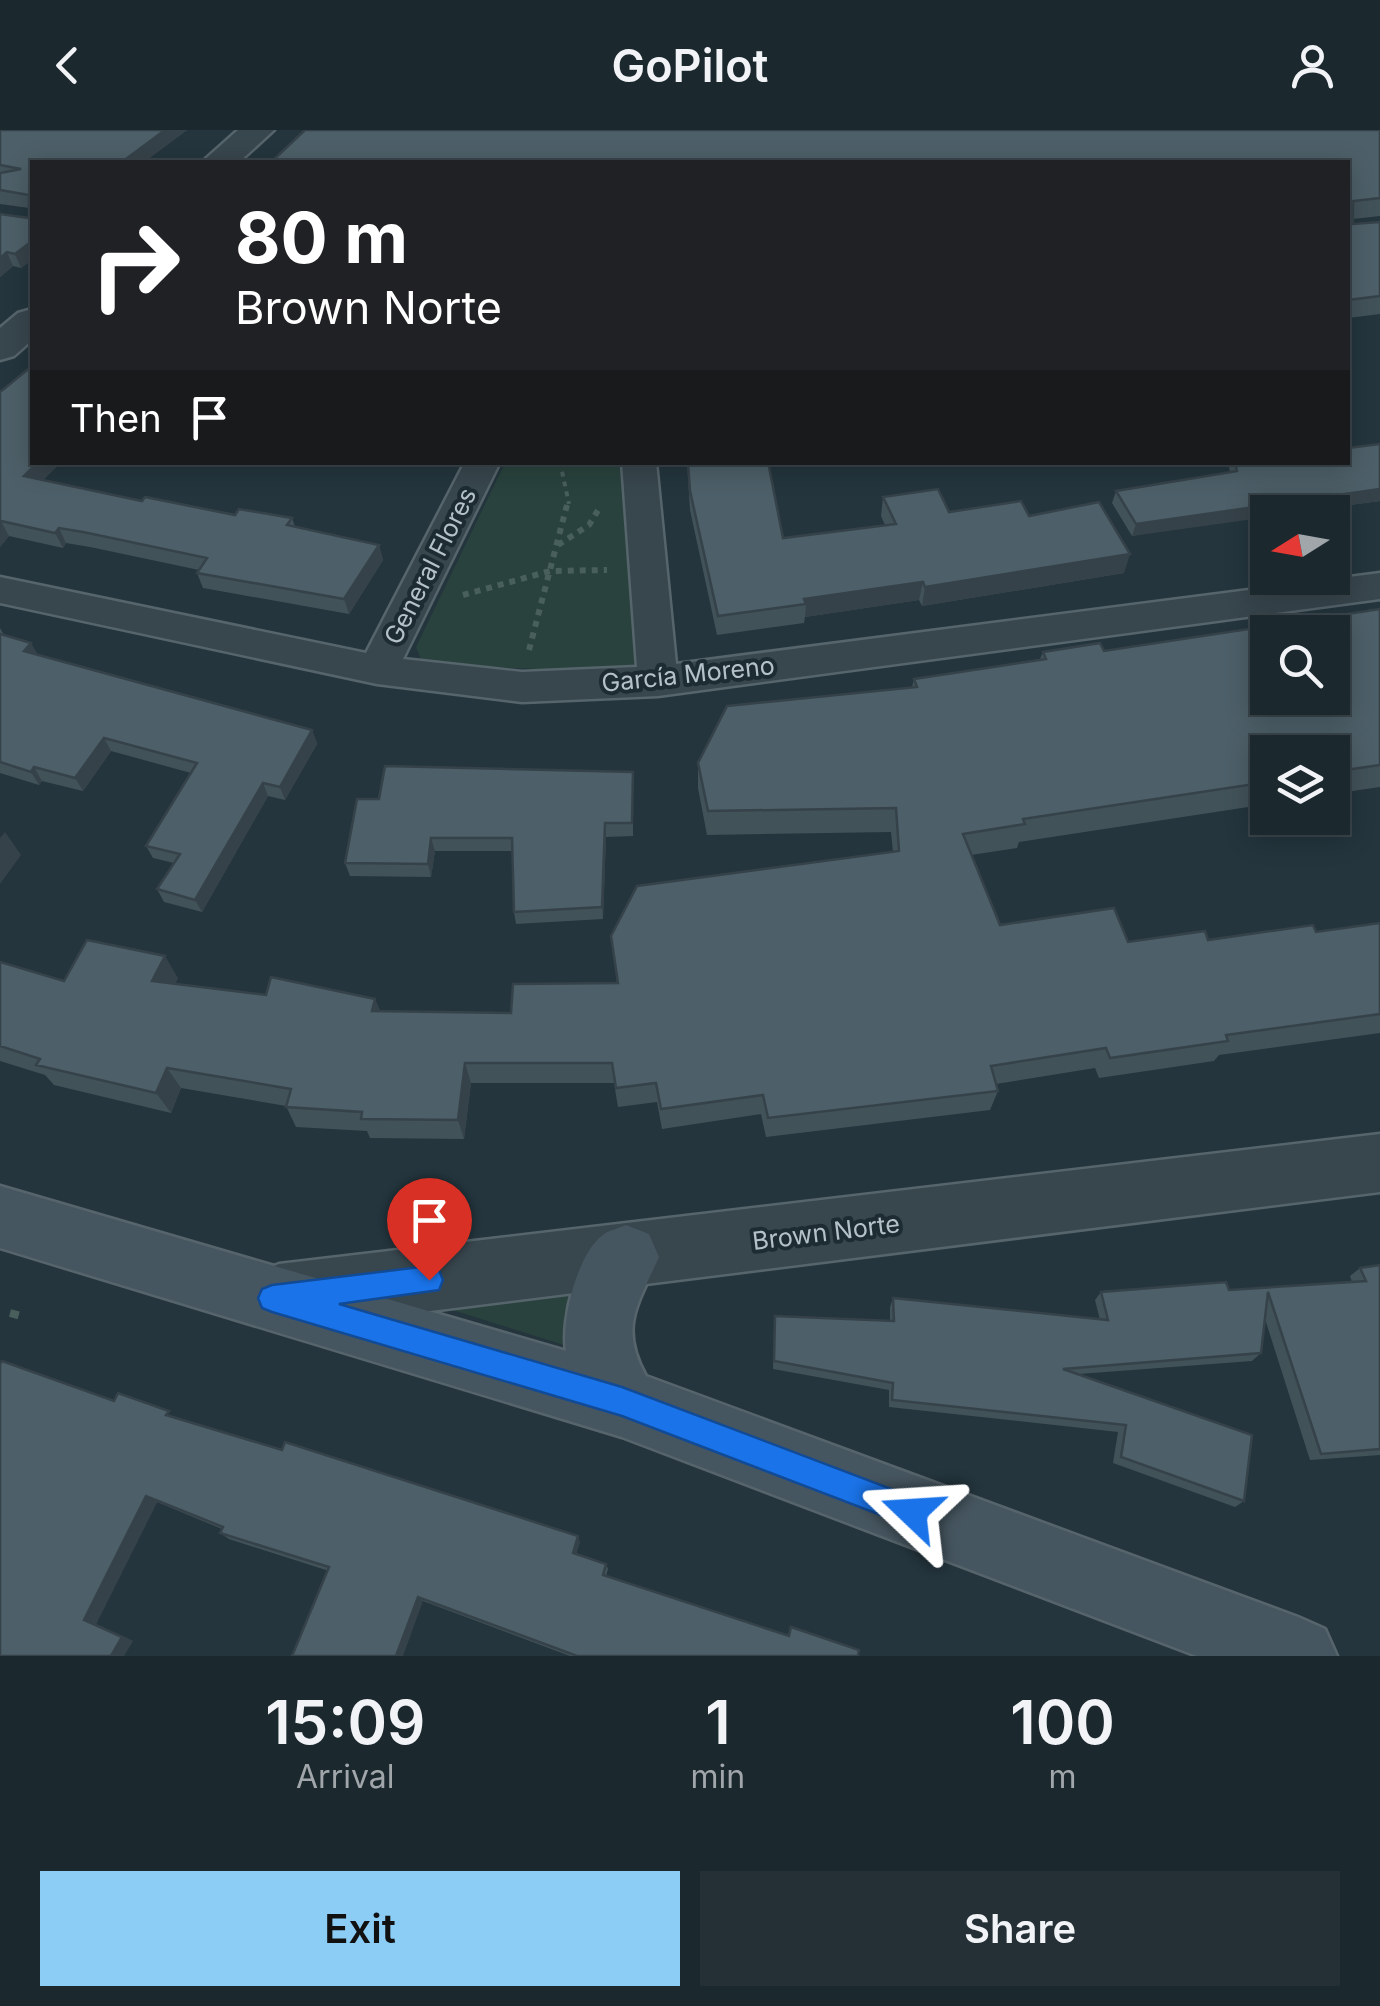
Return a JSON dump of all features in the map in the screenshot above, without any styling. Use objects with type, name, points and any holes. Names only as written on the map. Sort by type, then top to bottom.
[{"type":"main road","points":[[7,1232],[272,1298],[622,1402],[1298,1656]]},
{"type":"main road","points":[[622,1402],[603,1370],[596,1334],[610,1279],[626,1257]]},
{"type":"street","points":[[221,160],[258,130]]},
{"type":"street","points":[[0,348],[30,323]]},
{"type":"street","name":"General Flores","points":[[377,670],[481,465]]},
{"type":"street","points":[[639,465],[658,681]]},
{"type":"street","name":"García Moreno","points":[[0,590],[377,670],[522,687],[658,681],[1380,586]]},
{"type":"street","name":"Brown Norte","points":[[272,1298],[1380,1163]]},
{"type":"path","points":[[522,687],[569,505],[561,465]]},
{"type":"path","points":[[557,546],[588,525],[603,502]]},
{"type":"path","points":[[413,600],[465,594],[550,571],[648,570]]},
{"type":"path","points":[[10,1313],[21,1316]]},
{"type":"green space","points":[[504,465],[628,465],[643,657],[634,673],[423,664],[416,647]]},
{"type":"green space","points":[[591,1284],[577,1349],[449,1309],[450,1303]]},
{"type":"building","points":[[0,130],[165,130],[125,160],[30,160],[30,243],[15,254],[7,252],[0,258],[0,214],[29,218],[29,195],[0,190],[0,173],[21,169],[0,165]]},
{"type":"building","points":[[305,130],[1380,130],[1380,198],[1353,201],[1353,224],[1380,222],[1380,296],[1350,300],[1350,160],[273,160]]},
{"type":"building","points":[[30,368],[30,465],[35,465],[24,476],[142,501],[145,497],[235,515],[239,509],[292,518],[287,525],[379,545],[344,599],[197,573],[207,558],[83,532],[59,528],[55,533],[0,523],[0,392]]},
{"type":"building","points":[[1380,444],[1380,489],[1338,495],[1250,495],[1250,508],[1136,524],[1116,491],[1237,471],[1236,465],[1350,465],[1350,448]]},
{"type":"building","points":[[688,465],[769,465],[783,538],[896,524],[883,497],[938,489],[949,512],[1021,501],[1029,516],[1099,502],[1130,554],[925,587],[923,582],[804,599],[806,604],[718,616],[690,491]]},
{"type":"building","points":[[1380,609],[1380,765],[1350,769],[1350,735],[1250,735],[1250,785],[1023,819],[1025,824],[963,834],[1000,925],[1114,908],[1128,942],[1205,931],[1208,940],[1313,925],[1316,932],[1380,923],[1380,1014],[1226,1035],[1228,1041],[1110,1058],[1106,1048],[991,1066],[998,1091],[768,1118],[763,1095],[661,1109],[656,1083],[616,1088],[612,1063],[465,1063],[458,1120],[361,1119],[362,1112],[286,1107],[291,1089],[167,1068],[156,1093],[36,1065],[40,1059],[0,1046],[0,962],[64,981],[87,940],[165,956],[152,981],[266,995],[271,977],[375,999],[372,1011],[511,1013],[513,984],[618,983],[611,936],[637,886],[899,851],[896,808],[708,811],[698,763],[727,706],[917,687],[914,679],[1046,659],[1043,652],[1100,643],[1104,651],[1250,629],[1250,715],[1350,715],[1350,615],[1341,615]]},
{"type":"building","points":[[0,634],[31,643],[24,651],[312,730],[280,787],[263,783],[195,900],[157,889],[180,854],[146,846],[197,763],[104,738],[75,778],[34,767],[31,772],[0,762]]},
{"type":"building","points":[[385,766],[633,772],[632,823],[605,823],[602,907],[514,912],[512,838],[431,838],[428,864],[345,863],[357,799],[379,799]]},
{"type":"building","points":[[1380,1265],[1380,1449],[1321,1454],[1268,1292],[1261,1353],[1063,1369],[1252,1435],[1244,1501],[1121,1457],[1126,1425],[892,1400],[893,1383],[774,1361],[775,1316],[894,1321],[893,1298],[1108,1320],[1101,1292],[1226,1282],[1229,1290],[1366,1281],[1360,1268]]},
{"type":"building","points":[[2,1361],[114,1401],[118,1393],[169,1411],[166,1415],[282,1450],[285,1442],[578,1536],[573,1553],[606,1564],[603,1575],[789,1636],[791,1627],[859,1650],[858,1656],[577,1656],[418,1597],[396,1656],[292,1656],[329,1567],[220,1533],[223,1527],[146,1496],[84,1620],[122,1637],[111,1656],[0,1656]]},
{"type":"route","points":[[429,1280],[272,1298],[622,1402],[912,1512]]}]
